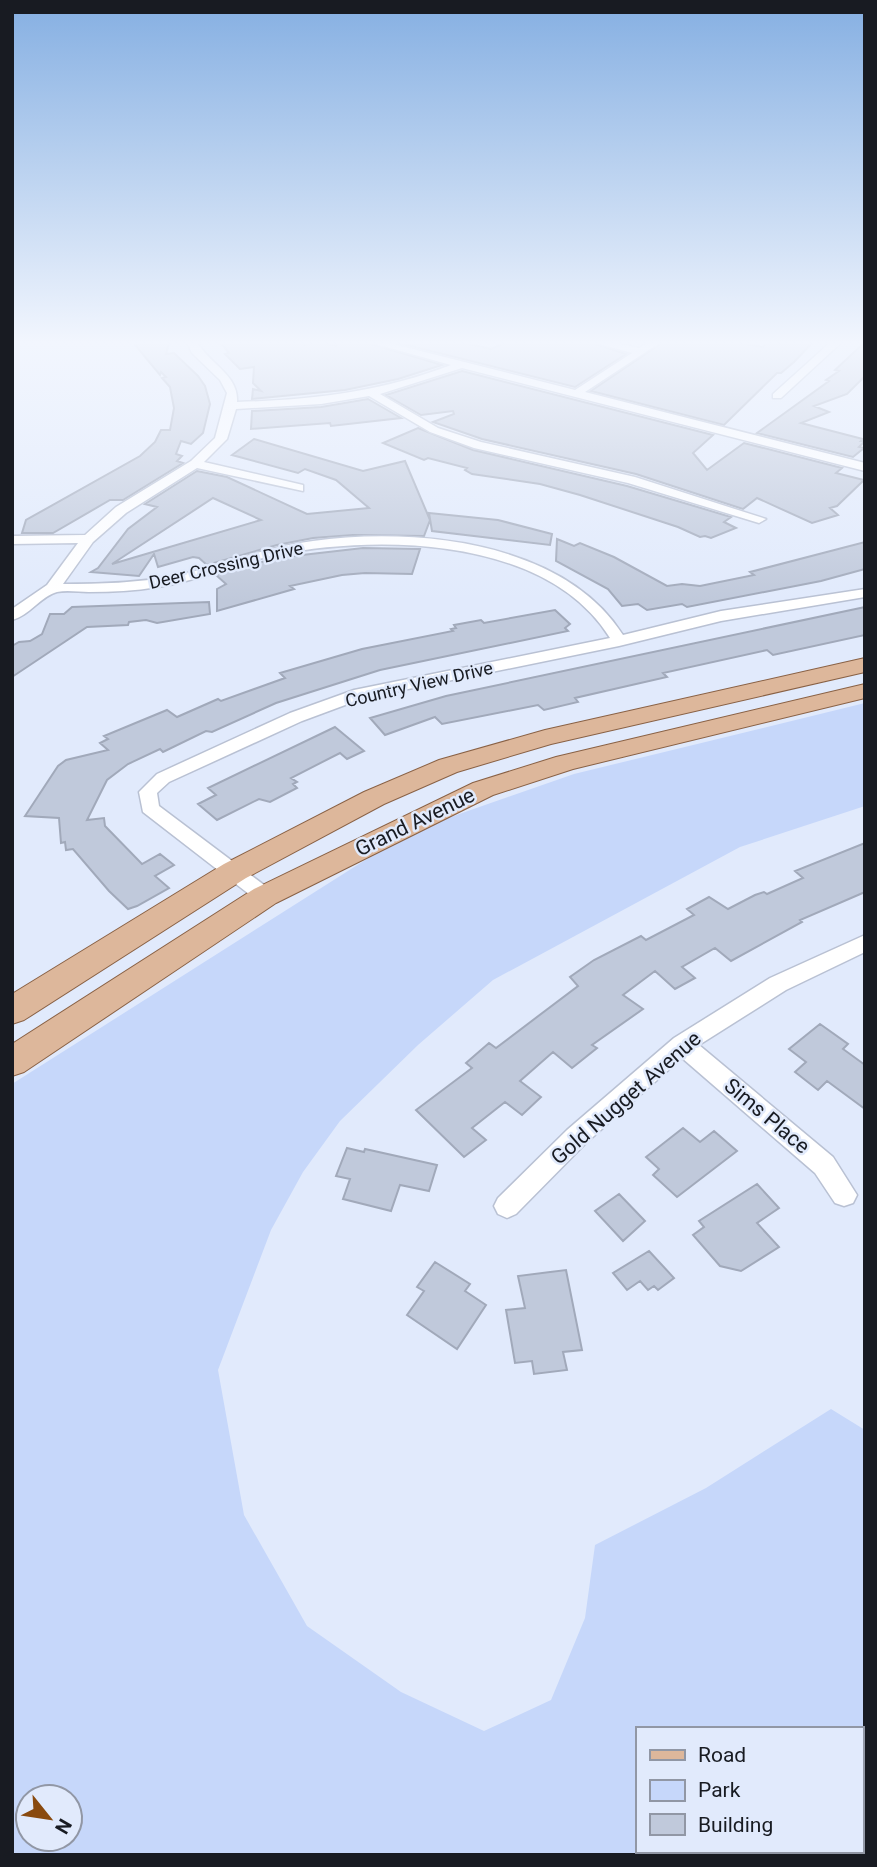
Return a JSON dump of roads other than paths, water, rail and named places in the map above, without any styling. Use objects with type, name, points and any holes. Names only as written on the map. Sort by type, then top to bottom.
[{"type":"main road","name":"Grand Avenue","points":[[12,1010],[235,871],[374,798],[448,766],[545,738],[865,665]]},
{"type":"main road","name":"Grand Avenue","points":[[12,1062],[265,896],[483,789],[565,763],[865,691]]},
{"type":"street","points":[[12,616],[52,588],[88,538],[121,510],[195,464],[221,439],[225,427]]},
{"type":"street","points":[[429,427],[478,445],[631,480],[759,519]]},
{"type":"street","points":[[710,427],[865,467]]},
{"type":"street","points":[[195,464],[299,488]]},
{"type":"street","points":[[12,540],[88,538]]},
{"type":"street","name":"Deer Crossing Drive","points":[[52,588],[121,588],[173,580],[274,552],[314,545],[416,541],[501,556],[538,572],[571,589],[596,608],[619,641]]},
{"type":"street","name":"Country View Drive","points":[[265,896],[150,808],[148,792],[163,778],[296,717],[360,694],[619,641],[721,616],[865,593]]},
{"type":"street","name":"Gold Nugget Avenue","points":[[507,1206],[576,1138],[682,1044],[778,984],[865,943]]},
{"type":"street","name":"Sims Place","points":[[682,1044],[824,1165],[844,1195]]}]
